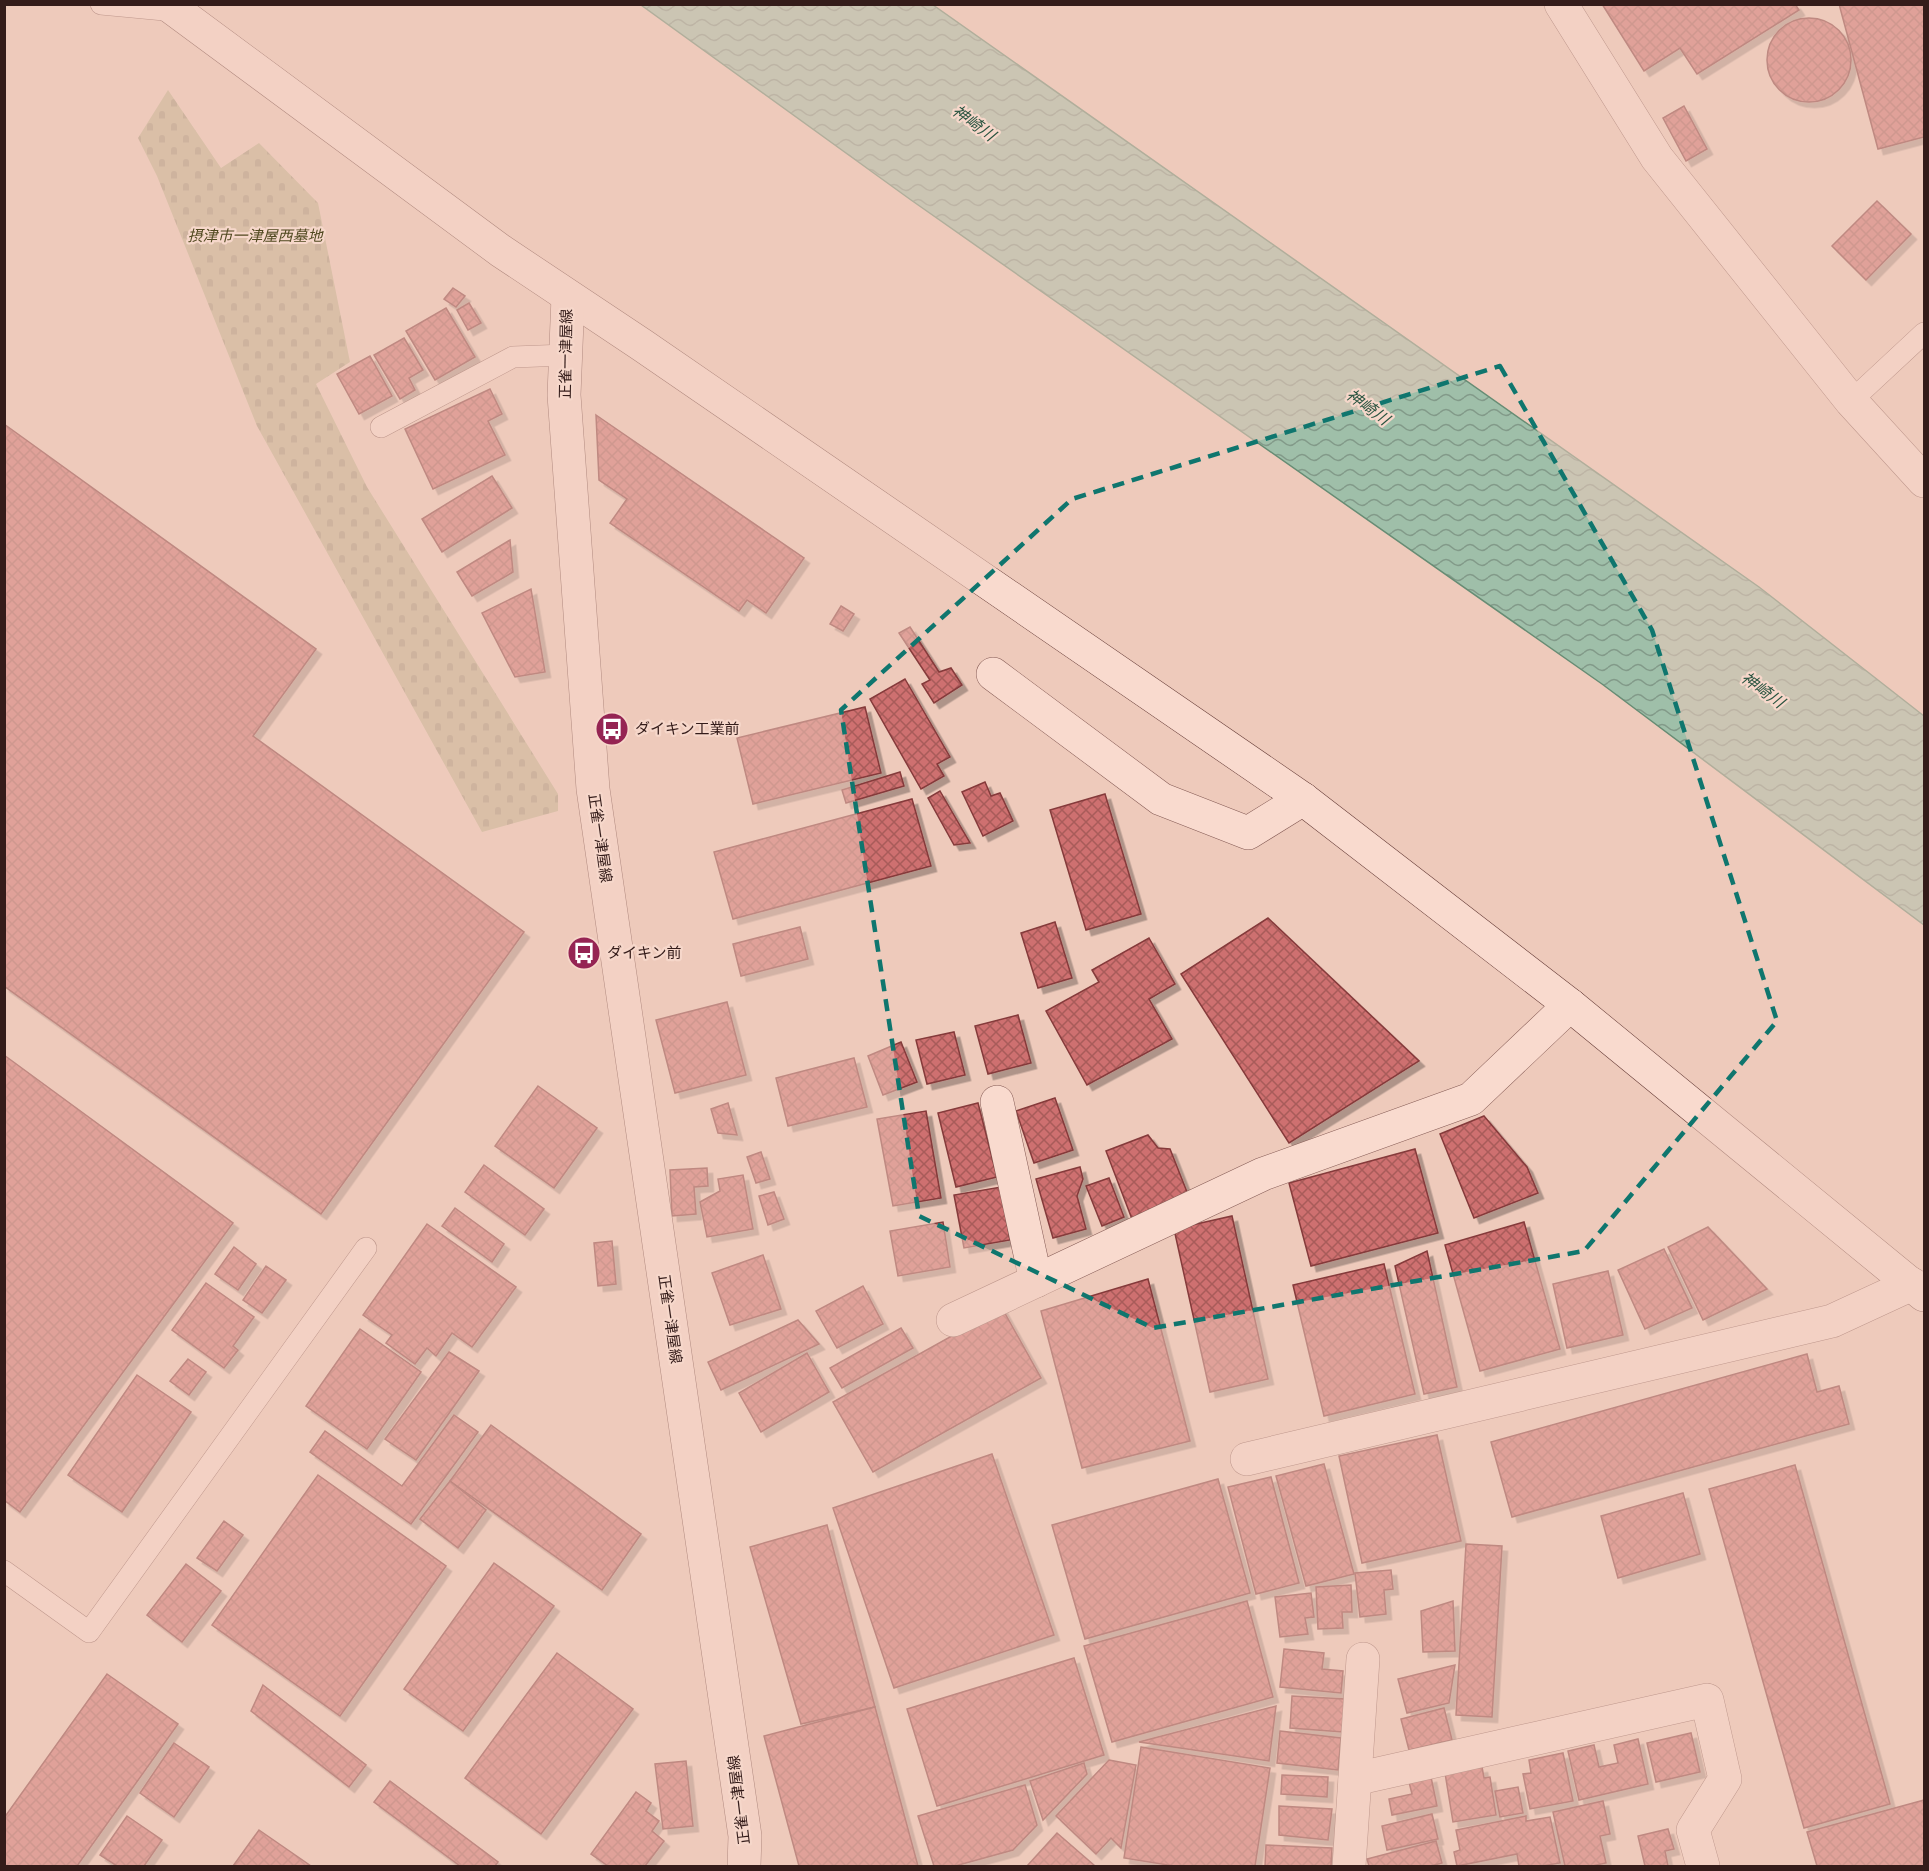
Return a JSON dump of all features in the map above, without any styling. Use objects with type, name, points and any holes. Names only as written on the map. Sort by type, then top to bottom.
[{"type":"street","points":[[1561,4],[1657,158],[1851,401],[1924,481]]},
{"type":"street","name":"正雀一津屋線","points":[[171,8],[501,251],[568,297],[564,395],[593,789],[745,1836],[744,1866]]},
{"type":"street","points":[[568,297],[661,358],[1303,800],[1570,1005],[1918,1289]]},
{"type":"street","points":[[993,674],[1161,800],[1248,833],[1303,800]]},
{"type":"street","points":[[952,1320],[1263,1174],[1471,1099],[1570,1005]]},
{"type":"street","points":[[997,1102],[1036,1281]]},
{"type":"street","points":[[1247,1459],[1832,1321],[1918,1289]]},
{"type":"street","points":[[1349,1866],[1364,1659]]},
{"type":"street","points":[[1355,1779],[1707,1700],[1725,1779],[1693,1830],[1703,1866]]},
{"type":"lane","points":[[101,4],[171,8]]},
{"type":"lane","points":[[1851,401],[1924,333]]},
{"type":"lane","points":[[381,427],[513,357],[566,355]]},
{"type":"lane","points":[[4,1571],[89,1632],[366,1248]]},
{"type":"highlighted area","points":[[1500,366],[1652,630],[1777,1021],[1584,1251],[1153,1328],[919,1216],[841,710],[1072,499]]},
{"type":"green space","name":"摂津市一津屋西墓地","points":[[168,90],[221,168],[259,143],[318,203],[350,362],[316,384],[367,487],[558,794],[558,811],[482,832],[257,426],[157,176],[138,138]]},
{"type":"water","name":"神崎川","points":[[641,5],[933,5],[1759,587],[1924,716],[1924,925],[1602,684],[911,200]]},
{"type":"building","points":[[1602,4],[1795,4],[1799,10],[1697,74],[1680,48],[1644,71]]},
{"type":"building","points":[[1839,4],[1924,4],[1924,137],[1878,149]]},
{"type":"building","points":[[1809,18],[1825,21],[1839,30],[1848,44],[1851,60],[1848,76],[1839,90],[1825,99],[1809,102],[1793,99],[1779,90],[1770,76],[1767,60],[1770,44],[1779,30],[1793,21]]},
{"type":"building","points":[[1684,106],[1707,149],[1686,161],[1663,118]]},
{"type":"building","points":[[1877,201],[1911,234],[1866,280],[1832,246]]},
{"type":"building","points":[[453,288],[465,296],[456,307],[444,299]]},
{"type":"building","points":[[469,303],[481,323],[468,330],[457,310]]},
{"type":"building","points":[[446,308],[475,357],[435,380],[406,331]]},
{"type":"building","points":[[404,338],[423,370],[409,378],[415,390],[400,399],[374,355]]},
{"type":"building","points":[[370,356],[392,396],[359,414],[337,374]]},
{"type":"building","points":[[490,389],[502,414],[488,421],[505,455],[433,489],[405,429]]},
{"type":"building","points":[[596,415],[804,558],[766,613],[747,600],[739,611],[610,523],[627,499],[599,480]]},
{"type":"building","points":[[4,424],[316,649],[253,736],[524,932],[321,1214],[4,986]]},
{"type":"building","points":[[492,476],[512,508],[442,552],[422,519]]},
{"type":"building","points":[[510,540],[513,572],[472,596],[457,572]]},
{"type":"building","points":[[531,589],[545,672],[515,677],[482,613]]},
{"type":"building","points":[[841,606],[854,614],[843,631],[830,624]]},
{"type":"building","points":[[910,627],[939,672],[951,668],[962,685],[934,703],[922,684],[930,680],[899,633]]},
{"type":"building","points":[[905,679],[950,757],[937,764],[944,776],[921,789],[870,699]]},
{"type":"building","points":[[865,707],[881,773],[753,804],[737,738]]},
{"type":"building","points":[[900,772],[904,786],[846,803],[842,790]]},
{"type":"building","points":[[985,782],[991,796],[1000,793],[1013,821],[983,836],[962,792]]},
{"type":"building","points":[[940,791],[970,843],[954,845],[928,798]]},
{"type":"building","points":[[1105,794],[1141,914],[1086,930],[1050,810]]},
{"type":"building","points":[[912,799],[931,866],[733,919],[714,852]]},
{"type":"building","points":[[1268,918],[1419,1061],[1289,1143],[1181,974]]},
{"type":"building","points":[[1055,922],[1072,978],[1038,988],[1021,933]]},
{"type":"building","points":[[800,927],[808,959],[741,976],[733,944]]},
{"type":"building","points":[[1149,938],[1175,984],[1149,999],[1172,1039],[1087,1085],[1046,1011],[1099,982],[1092,970]]},
{"type":"building","points":[[727,1002],[746,1075],[675,1093],[656,1020]]},
{"type":"building","points":[[1018,1015],[1031,1063],[988,1074],[975,1026]]},
{"type":"building","points":[[954,1032],[965,1075],[927,1084],[916,1040]]},
{"type":"building","points":[[901,1042],[917,1082],[883,1095],[868,1056]]},
{"type":"building","points":[[4,1055],[233,1223],[20,1512],[4,1500]]},
{"type":"building","points":[[854,1058],[867,1107],[788,1126],[776,1078]]},
{"type":"building","points":[[538,1086],[597,1128],[554,1188],[495,1146]]},
{"type":"building","points":[[1055,1098],[1073,1150],[1034,1163],[1016,1111]]},
{"type":"building","points":[[728,1103],[737,1135],[718,1133],[711,1109]]},
{"type":"building","points":[[978,1103],[997,1177],[956,1187],[938,1113]]},
{"type":"building","points":[[926,1111],[941,1198],[893,1206],[877,1119]]},
{"type":"building","points":[[1484,1116],[1527,1167],[1538,1193],[1474,1218],[1440,1134]]},
{"type":"building","points":[[1148,1135],[1158,1148],[1170,1149],[1189,1197],[1132,1219],[1106,1151]]},
{"type":"building","points":[[1415,1149],[1438,1233],[1311,1266],[1289,1183]]},
{"type":"building","points":[[761,1152],[770,1179],[756,1183],[747,1157]]},
{"type":"building","points":[[484,1165],[544,1209],[525,1235],[465,1192]]},
{"type":"building","points":[[1080,1167],[1083,1179],[1077,1196],[1086,1229],[1053,1238],[1036,1179]]},
{"type":"building","points":[[707,1168],[708,1186],[694,1187],[696,1214],[672,1216],[670,1170]]},
{"type":"building","points":[[743,1175],[753,1229],[707,1237],[700,1202],[720,1191],[718,1179]]},
{"type":"building","points":[[1109,1178],[1124,1217],[1102,1226],[1086,1186]]},
{"type":"building","points":[[1001,1187],[1010,1240],[964,1248],[954,1195]]},
{"type":"building","points":[[774,1192],[784,1219],[768,1225],[759,1196]]},
{"type":"building","points":[[455,1208],[504,1244],[492,1262],[442,1226]]},
{"type":"building","points":[[1232,1216],[1268,1379],[1210,1392],[1174,1229]]},
{"type":"building","points":[[943,1222],[950,1267],[898,1276],[890,1231]]},
{"type":"building","points":[[1524,1222],[1560,1349],[1480,1371],[1445,1245]]},
{"type":"building","points":[[427,1224],[516,1287],[472,1347],[452,1333],[436,1356],[427,1348],[415,1364],[386,1343],[392,1335],[363,1315]]},
{"type":"building","points":[[1708,1227],[1767,1289],[1703,1320],[1668,1247]]},
{"type":"building","points":[[612,1241],[616,1284],[598,1286],[594,1243]]},
{"type":"building","points":[[234,1247],[256,1264],[238,1290],[215,1274]]},
{"type":"building","points":[[1664,1249],[1692,1308],[1645,1329],[1618,1270]]},
{"type":"building","points":[[1427,1251],[1457,1387],[1424,1394],[1395,1266]]},
{"type":"building","points":[[763,1255],[781,1309],[730,1325],[712,1273]]},
{"type":"building","points":[[1384,1264],[1415,1394],[1324,1416],[1293,1285]]},
{"type":"building","points":[[266,1266],[286,1280],[262,1313],[243,1300]]},
{"type":"building","points":[[1608,1271],[1623,1335],[1567,1348],[1553,1284]]},
{"type":"building","points":[[1148,1279],[1190,1441],[1082,1468],[1041,1311]]},
{"type":"building","points":[[206,1283],[254,1317],[233,1346],[238,1350],[224,1368],[172,1330]]},
{"type":"building","points":[[863,1286],[883,1324],[837,1348],[816,1311]]},
{"type":"building","points":[[1002,1308],[1041,1378],[873,1472],[833,1402]]},
{"type":"building","points":[[798,1320],[819,1344],[721,1390],[708,1362]]},
{"type":"building","points":[[901,1328],[913,1348],[842,1388],[830,1368]]},
{"type":"building","points":[[360,1329],[421,1372],[367,1449],[306,1406]]},
{"type":"building","points":[[449,1352],[479,1371],[416,1460],[385,1439]]},
{"type":"building","points":[[807,1353],[829,1392],[761,1432],[739,1393]]},
{"type":"building","points":[[1807,1354],[1817,1392],[1839,1386],[1849,1424],[1512,1517],[1491,1442]]},
{"type":"building","points":[[188,1359],[206,1372],[189,1395],[170,1381]]},
{"type":"building","points":[[137,1375],[191,1412],[122,1512],[68,1475]]},
{"type":"building","points":[[454,1415],[478,1432],[411,1524],[310,1452],[325,1431],[402,1486]]},
{"type":"building","points":[[491,1425],[641,1534],[602,1590],[450,1481]]},
{"type":"building","points":[[1437,1435],[1461,1541],[1362,1563],[1339,1456]]},
{"type":"building","points":[[992,1454],[1054,1635],[894,1688],[833,1508]]},
{"type":"building","points":[[1324,1464],[1354,1574],[1306,1586],[1276,1476]]},
{"type":"building","points":[[1795,1465],[1890,1804],[1804,1828],[1709,1489]]},
{"type":"building","points":[[318,1475],[446,1566],[340,1716],[212,1625]]},
{"type":"building","points":[[1271,1477],[1299,1583],[1256,1594],[1228,1487]]},
{"type":"building","points":[[1218,1479],[1250,1593],[1085,1639],[1052,1525]]},
{"type":"building","points":[[450,1481],[486,1510],[458,1548],[420,1519]]},
{"type":"building","points":[[1683,1493],[1700,1554],[1618,1578],[1601,1516]]},
{"type":"building","points":[[224,1521],[243,1535],[217,1571],[197,1558]]},
{"type":"building","points":[[827,1525],[875,1707],[801,1724],[750,1547]]},
{"type":"building","points":[[1466,1544],[1502,1546],[1492,1717],[1456,1715]]},
{"type":"building","points":[[494,1563],[554,1606],[463,1731],[404,1689]]},
{"type":"building","points":[[186,1564],[221,1591],[182,1642],[147,1615]]},
{"type":"building","points":[[1391,1570],[1393,1589],[1384,1590],[1386,1614],[1360,1617],[1355,1573]]},
{"type":"building","points":[[1351,1585],[1352,1612],[1342,1612],[1343,1628],[1318,1629],[1316,1587]]},
{"type":"building","points":[[1311,1593],[1314,1617],[1305,1618],[1308,1634],[1280,1637],[1275,1597]]},
{"type":"building","points":[[1247,1601],[1273,1697],[1112,1742],[1084,1646]]},
{"type":"building","points":[[1453,1601],[1455,1651],[1423,1652],[1421,1611]]},
{"type":"building","points":[[1284,1649],[1324,1653],[1322,1669],[1343,1671],[1341,1693],[1280,1687]]},
{"type":"building","points":[[557,1653],[633,1709],[541,1834],[465,1778]]},
{"type":"building","points":[[1074,1658],[1104,1755],[937,1806],[907,1709]]},
{"type":"building","points":[[1455,1665],[1449,1703],[1407,1713],[1398,1679]]},
{"type":"building","points":[[107,1674],[178,1724],[77,1866],[4,1866],[4,1818]]},
{"type":"building","points":[[263,1685],[366,1765],[349,1787],[251,1711]]},
{"type":"building","points":[[1292,1696],[1345,1699],[1343,1732],[1290,1728]]},
{"type":"building","points":[[1276,1706],[1269,1761],[1139,1742]]},
{"type":"building","points":[[875,1707],[918,1866],[799,1866],[764,1736]]},
{"type":"building","points":[[1444,1708],[1452,1740],[1409,1750],[1401,1719]]},
{"type":"building","points":[[1280,1731],[1341,1738],[1338,1770],[1277,1763]]},
{"type":"building","points":[[1691,1733],[1700,1772],[1656,1782],[1647,1743]]},
{"type":"building","points":[[1638,1739],[1648,1784],[1579,1800],[1568,1751],[1594,1745],[1599,1767],[1618,1763],[1614,1745]]},
{"type":"building","points":[[174,1743],[209,1767],[174,1817],[140,1793]]},
{"type":"building","points":[[1141,1747],[1270,1768],[1255,1866],[1174,1866],[1124,1858]]},
{"type":"building","points":[[1563,1753],[1573,1801],[1530,1809],[1523,1774],[1531,1773],[1529,1760]]},
{"type":"building","points":[[1109,1760],[1136,1765],[1121,1848],[1111,1838],[1096,1854],[1056,1816]]},
{"type":"building","points":[[686,1761],[693,1826],[663,1829],[655,1764]]},
{"type":"building","points":[[1084,1763],[1087,1774],[1043,1820],[1030,1781]]},
{"type":"building","points":[[1482,1767],[1484,1778],[1490,1777],[1496,1815],[1453,1822],[1445,1773]]},
{"type":"building","points":[[1282,1775],[1328,1777],[1327,1797],[1281,1794]]},
{"type":"building","points":[[1431,1777],[1437,1806],[1392,1815],[1389,1799],[1412,1794],[1409,1782]]},
{"type":"building","points":[[390,1781],[498,1862],[495,1866],[460,1866],[374,1802]]},
{"type":"building","points":[[1025,1785],[1037,1825],[1013,1850],[955,1866],[934,1866],[918,1816]]},
{"type":"building","points":[[1518,1787],[1523,1813],[1500,1817],[1495,1791]]},
{"type":"building","points":[[636,1792],[651,1803],[646,1811],[659,1821],[652,1831],[664,1841],[645,1866],[608,1866],[591,1854]]},
{"type":"building","points":[[1924,1800],[1924,1866],[1817,1866],[1807,1832]]},
{"type":"building","points":[[1603,1801],[1610,1834],[1600,1836],[1606,1863],[1592,1866],[1565,1866],[1553,1812]]},
{"type":"building","points":[[1279,1806],[1332,1809],[1328,1840],[1279,1835]]},
{"type":"building","points":[[1432,1814],[1438,1839],[1387,1850],[1382,1826]]},
{"type":"building","points":[[127,1816],[162,1840],[144,1866],[117,1866],[100,1855]]},
{"type":"building","points":[[1526,1816],[1526,1821],[1550,1817],[1560,1863],[1519,1866],[1517,1854],[1457,1866],[1454,1852],[1460,1850],[1456,1830]]},
{"type":"building","points":[[1668,1829],[1674,1849],[1665,1851],[1668,1866],[1645,1866],[1638,1836]]},
{"type":"building","points":[[259,1830],[311,1866],[233,1866]]},
{"type":"building","points":[[1057,1833],[1095,1866],[1027,1866]]},
{"type":"building","points":[[1436,1841],[1442,1863],[1431,1866],[1369,1866],[1367,1859]]},
{"type":"building","points":[[1266,1845],[1332,1848],[1331,1866],[1265,1866]]},
{"type":"place","name":"ダイキン工業前","points":[[612,729]]},
{"type":"place","name":"ダイキン前","points":[[584,953]]}]
